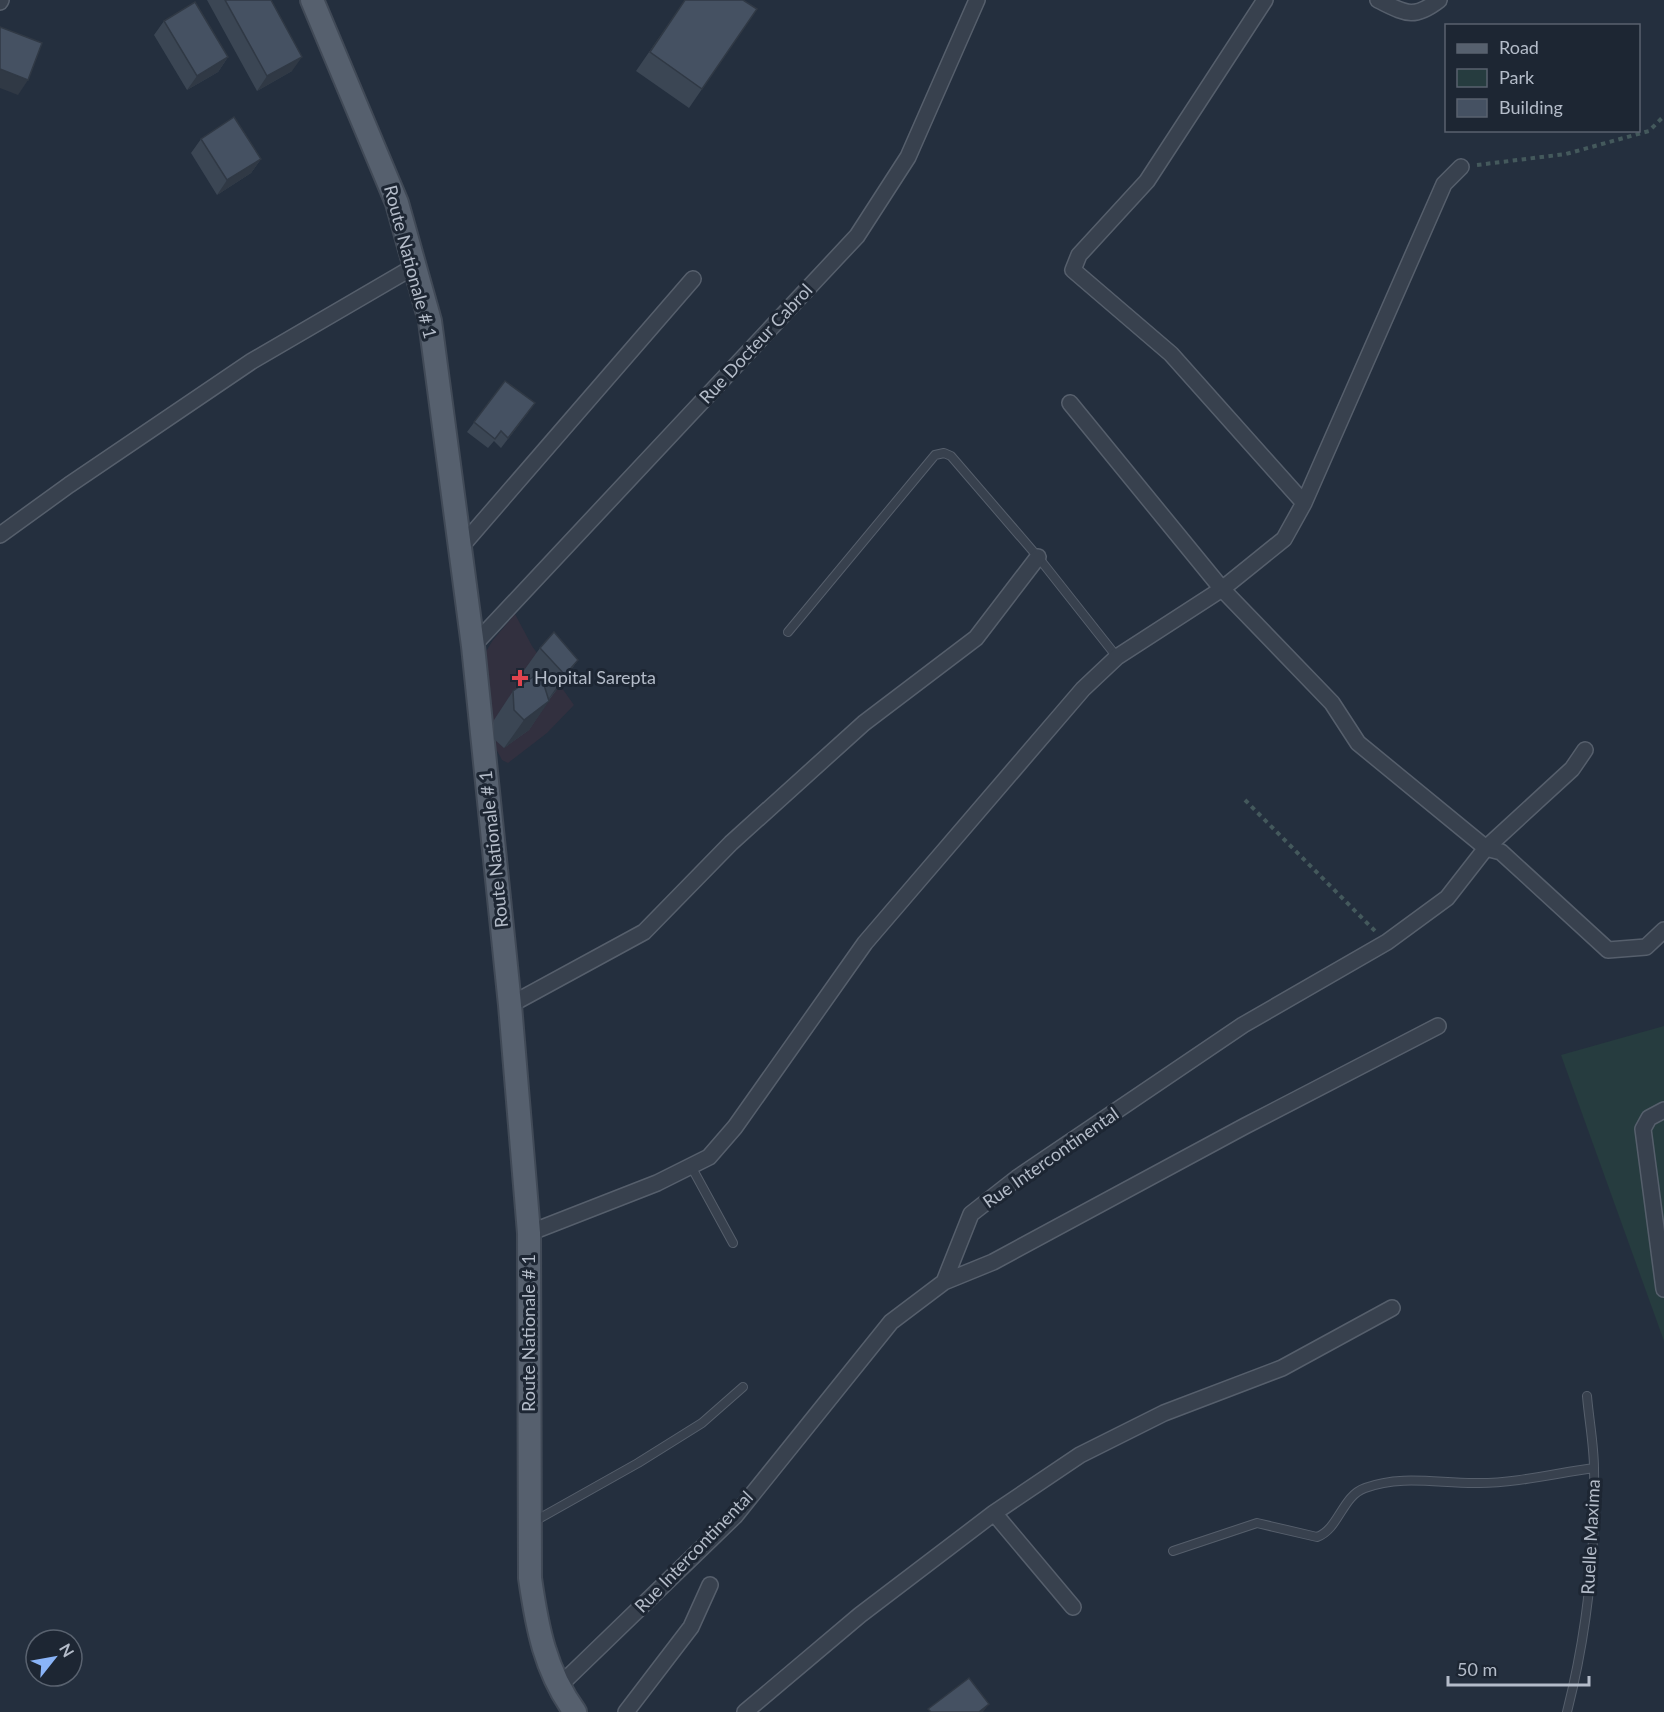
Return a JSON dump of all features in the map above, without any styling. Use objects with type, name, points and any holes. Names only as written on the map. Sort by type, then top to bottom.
[{"type":"main road","name":"Route Nationale # 1","points":[[312,0],[397,203],[430,321],[473,646],[510,1005],[529,1233],[530,1578],[537,1629],[557,1688],[575,1712]]},
{"type":"street","name":"Rue Docteur Cabrol","points":[[473,646],[857,236],[908,158],[977,0]]},
{"type":"street","points":[[1265,0],[1147,181],[1079,255],[1073,270],[1171,354],[1304,502]]},
{"type":"street","points":[[1378,0],[1410,14],[1420,12],[1439,0]]},
{"type":"street","points":[[529,1233],[692,1167],[709,1157],[735,1127],[865,943],[1083,689],[1117,657],[1222,589],[1284,539],[1304,502],[1444,184],[1461,167]]},
{"type":"street","points":[[0,535],[69,485],[252,361],[415,266]]},
{"type":"street","points":[[460,548],[693,279]]},
{"type":"street","points":[[1070,403],[1222,589],[1332,703],[1358,743],[1493,850],[1608,950],[1646,947],[1664,930]]},
{"type":"street","points":[[510,1005],[644,932],[731,843],[864,723],[976,638],[1038,557]]},
{"type":"street","name":"Rue Intercontinental","points":[[557,1688],[735,1516],[891,1322],[944,1282],[971,1214],[1017,1178],[1243,1025],[1387,942],[1447,898],[1572,769],[1585,750]]},
{"type":"street","points":[[944,1282],[993,1262],[1245,1126],[1438,1026]]},
{"type":"street","points":[[1664,1110],[1649,1118],[1642,1129],[1662,1261],[1664,1289]]},
{"type":"street","points":[[745,1712],[860,1615],[994,1513],[1080,1455],[1164,1413],[1282,1368],[1392,1308]]},
{"type":"street","points":[[994,1513],[1073,1607]]},
{"type":"street","points":[[626,1712],[691,1627],[710,1585]]},
{"type":"lane","points":[[788,632],[935,455],[944,453],[951,456],[1038,557],[1117,657]]},
{"type":"lane","points":[[692,1167],[733,1244]]},
{"type":"lane","points":[[529,1525],[638,1463],[702,1423],[743,1387]]},
{"type":"lane","name":"Ruelle Maxima","points":[[1567,1712],[1575,1680],[1592,1571],[1594,1468],[1587,1396]]},
{"type":"lane","points":[[1173,1551],[1257,1523],[1317,1537],[1327,1531],[1353,1496],[1363,1488],[1403,1479],[1481,1483],[1594,1468]]},
{"type":"path","points":[[1461,167],[1566,154],[1649,131],[1664,116]]},
{"type":"path","points":[[1245,800],[1387,942]]},
{"type":"shaded area","name":"Hopital Sarepta","points":[[515,614],[532,646],[574,705],[547,733],[508,763],[502,760],[496,749],[482,658],[493,640]]},
{"type":"green space","points":[[1664,1026],[1664,1341],[1561,1055]]},
{"type":"building","points":[[225,0],[271,0],[302,57],[267,76]]},
{"type":"building","points":[[685,0],[743,0],[757,9],[702,89],[650,52]]},
{"type":"building","points":[[195,2],[228,57],[197,76],[164,21]]},
{"type":"building","points":[[0,27],[42,43],[28,80],[0,69]]},
{"type":"building","points":[[234,117],[261,159],[227,180],[201,139]]},
{"type":"building","points":[[505,381],[535,403],[508,438],[501,431],[495,439],[474,422]]},
{"type":"building","points":[[554,632],[578,660],[565,675],[540,648]]},
{"type":"building","points":[[540,672],[549,701],[524,720],[514,710],[513,691]]},
{"type":"building","points":[[969,1678],[989,1704],[979,1712],[931,1712],[928,1709]]},
{"type":"place","name":"Hopital Sarepta","points":[[520,678]]}]
